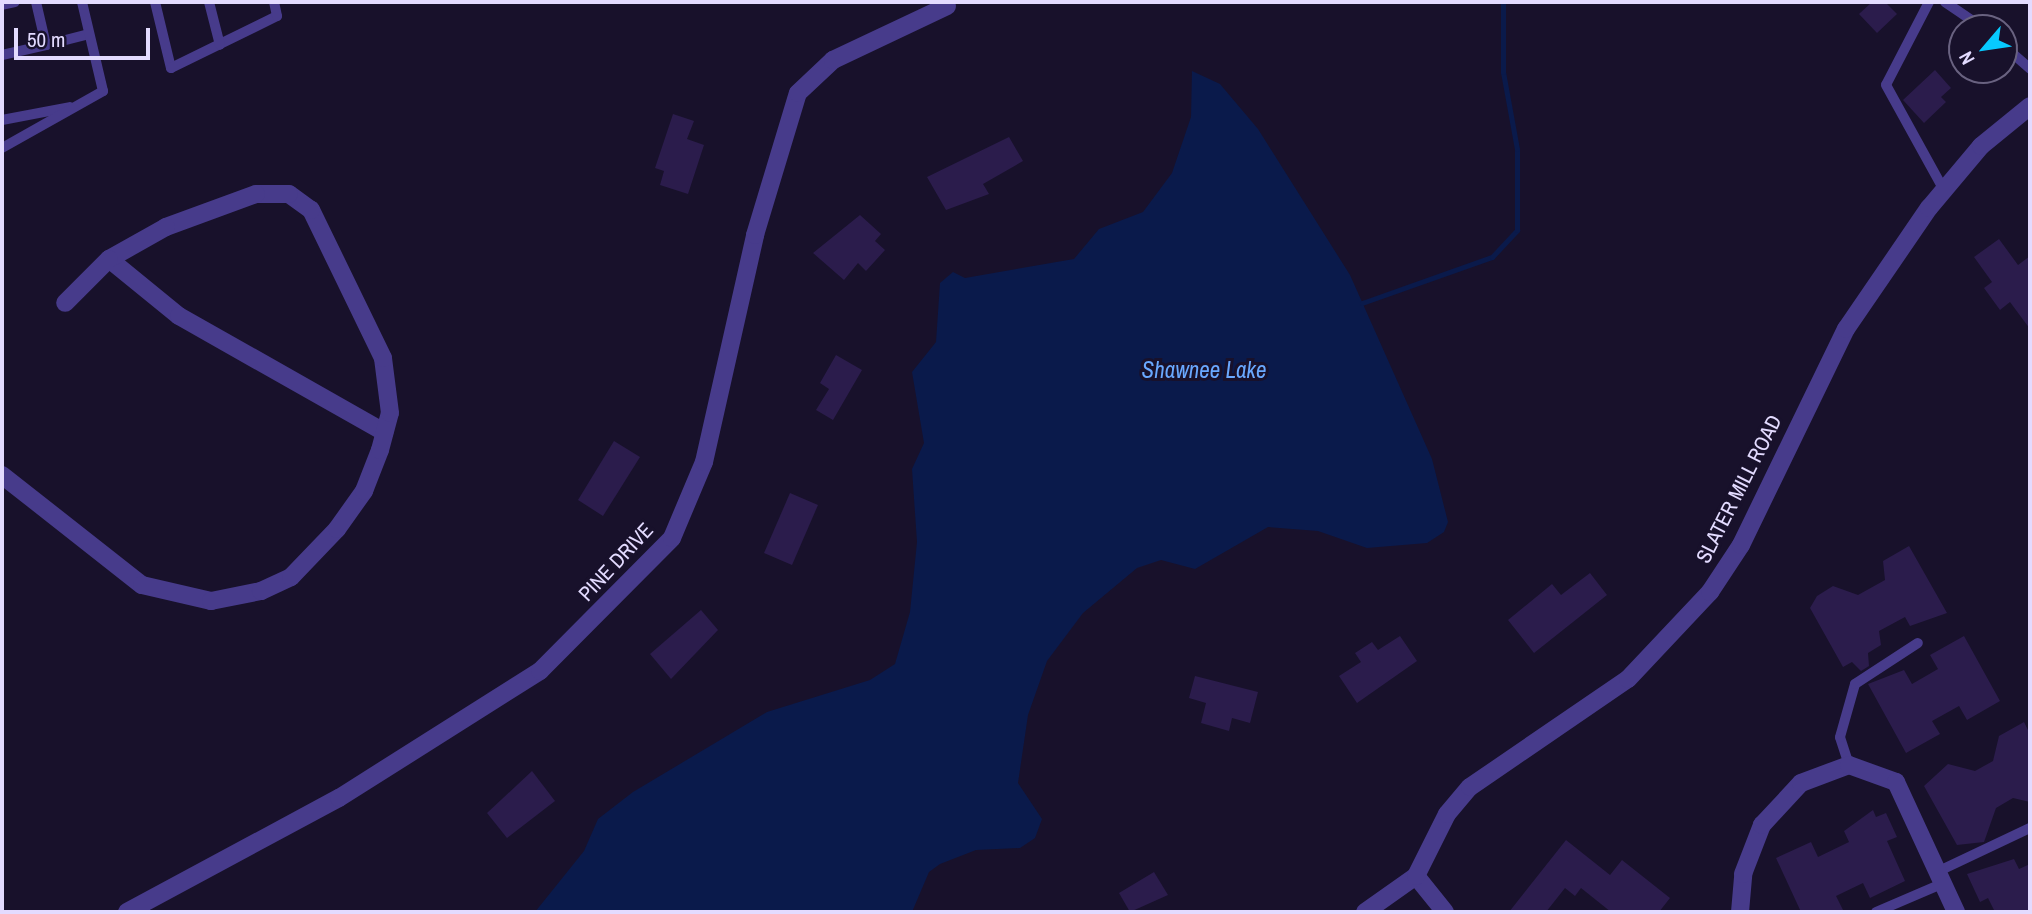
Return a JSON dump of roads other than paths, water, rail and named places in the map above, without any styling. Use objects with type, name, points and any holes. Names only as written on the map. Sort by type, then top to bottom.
[{"type":"street","name":"PINE DRIVE","points":[[127,912],[339,798],[540,671],[672,538],[704,461],[755,235],[798,93],[833,60],[947,6]]},
{"type":"street","name":"SLATER MILL ROAD","points":[[1416,876],[1447,814],[1470,787],[1628,679],[1710,592],[1774,481],[1829,358],[1944,190],[1981,146],[2030,106]]},
{"type":"street","points":[[2,475],[142,585],[211,601],[261,591],[291,577],[364,491],[384,432],[390,383],[383,358],[311,210],[289,194],[256,194],[166,227],[109,259],[65,303]]},
{"type":"street","points":[[109,259],[179,316],[384,432]]},
{"type":"street","points":[[1740,912],[1743,874],[1762,825],[1801,783],[1849,765],[1896,782],[1956,912]]},
{"type":"street","points":[[1365,912],[1416,876],[1445,912]]},
{"type":"lane","points":[[2,5],[15,2]]},
{"type":"lane","points":[[36,2],[46,45]]},
{"type":"lane","points":[[2,148],[103,91],[82,2]]},
{"type":"lane","points":[[155,2],[171,68],[277,16],[274,2]]},
{"type":"lane","points":[[209,2],[220,45]]},
{"type":"lane","points":[[1929,2],[1886,85],[1944,190]]},
{"type":"lane","points":[[1945,2],[1963,14]]},
{"type":"lane","points":[[2,55],[89,34]]},
{"type":"lane","points":[[2,120],[78,105]]},
{"type":"lane","points":[[1849,765],[1840,737],[1855,684],[1918,643]]},
{"type":"lane","points":[[1876,912],[2030,828]]},
{"type":"water","name":"Shawnee Lake","points":[[1192,71],[1220,84],[1258,129],[1350,275],[1432,459],[1448,522],[1444,532],[1427,543],[1367,548],[1318,531],[1268,527],[1195,569],[1161,560],[1137,568],[1083,613],[1047,661],[1028,715],[1018,783],[1042,819],[1035,838],[1020,848],[976,850],[940,864],[929,872],[912,912],[535,912],[584,851],[598,819],[633,792],[767,712],[870,680],[895,664],[910,612],[917,542],[912,469],[924,443],[912,372],[936,342],[940,283],[953,272],[965,278],[1074,259],[1099,229],[1143,212],[1172,173],[1191,117]]},
{"type":"waterway","points":[[1362,303],[1492,257],[1517,230],[1517,149],[1503,72],[1503,2]]}]
